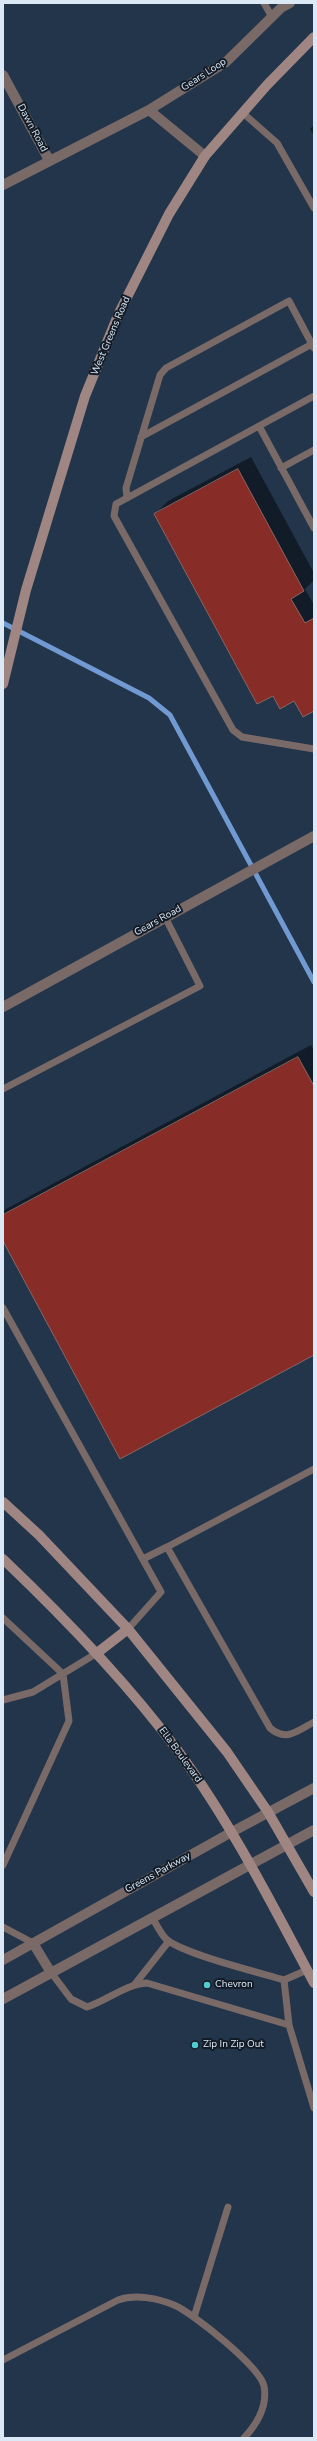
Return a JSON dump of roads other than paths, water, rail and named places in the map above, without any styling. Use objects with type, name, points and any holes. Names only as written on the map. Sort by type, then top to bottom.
[{"type":"main road","name":"West Greens Road","points":[[3,684],[26,590],[85,396],[116,320],[169,214],[205,156],[314,37]]},
{"type":"main road","points":[[3,1502],[39,1535],[128,1629],[227,1752],[268,1812],[314,1892]]},
{"type":"main road","name":"Ella Boulevard","points":[[3,1559],[97,1653],[137,1697],[177,1750],[250,1864],[314,1983]]},
{"type":"main road","points":[[97,1653],[128,1629]]},
{"type":"street","name":"Gears Loop","points":[[3,185],[49,160],[149,110],[226,62],[272,17],[290,3]]},
{"type":"street","name":"Dawn Road","points":[[3,75],[49,160]]},
{"type":"street","points":[[149,110],[205,156]]},
{"type":"street","name":"Gears Road","points":[[3,1007],[314,836]]},
{"type":"street","name":"Greens Parkway","points":[[3,1960],[230,1833],[314,1788]]},
{"type":"street","points":[[3,1999],[50,1971],[314,1830]]},
{"type":"street","points":[[33,1943],[50,1971]]},
{"type":"lane","points":[[264,3],[272,17]]},
{"type":"lane","points":[[243,113],[277,144],[314,208]]},
{"type":"lane","points":[[127,498],[126,488],[141,437],[160,375],[173,363],[289,301],[313,346],[141,437]]},
{"type":"lane","points":[[314,396],[116,504],[114,516],[117,525],[233,730],[242,737],[314,749]]},
{"type":"lane","points":[[259,426],[314,528]]},
{"type":"lane","points":[[282,468],[314,450]]},
{"type":"lane","points":[[3,1089],[200,986],[165,917]]},
{"type":"lane","points":[[3,1308],[161,1592],[128,1629]]},
{"type":"lane","points":[[143,1559],[314,1469]]},
{"type":"lane","points":[[167,1546],[270,1728],[277,1734],[285,1736],[314,1722]]},
{"type":"lane","points":[[3,1618],[63,1674],[70,1721],[3,1865]]},
{"type":"lane","points":[[3,1700],[33,1692],[97,1653]]},
{"type":"lane","points":[[152,1917],[169,1941],[203,1956],[284,1980],[307,1970]]},
{"type":"lane","points":[[3,1926],[33,1943]]},
{"type":"lane","points":[[135,1984],[169,1941]]},
{"type":"lane","points":[[50,1971],[71,1999],[87,2007],[103,2001],[135,1984],[148,1983],[289,2025]]},
{"type":"lane","points":[[284,1980],[289,2025],[314,2108]]},
{"type":"lane","points":[[194,2317],[228,2207]]},
{"type":"lane","points":[[3,2360],[118,2300],[131,2295],[175,2305],[194,2317],[256,2371],[264,2385],[262,2414],[244,2438]]},
{"type":"waterway","points":[[3,623],[149,698],[170,715],[314,982]]},
{"type":"place","name":"Chevron","points":[[207,1985]]},
{"type":"place","name":"Zip In Zip Out","points":[[195,2045]]}]
